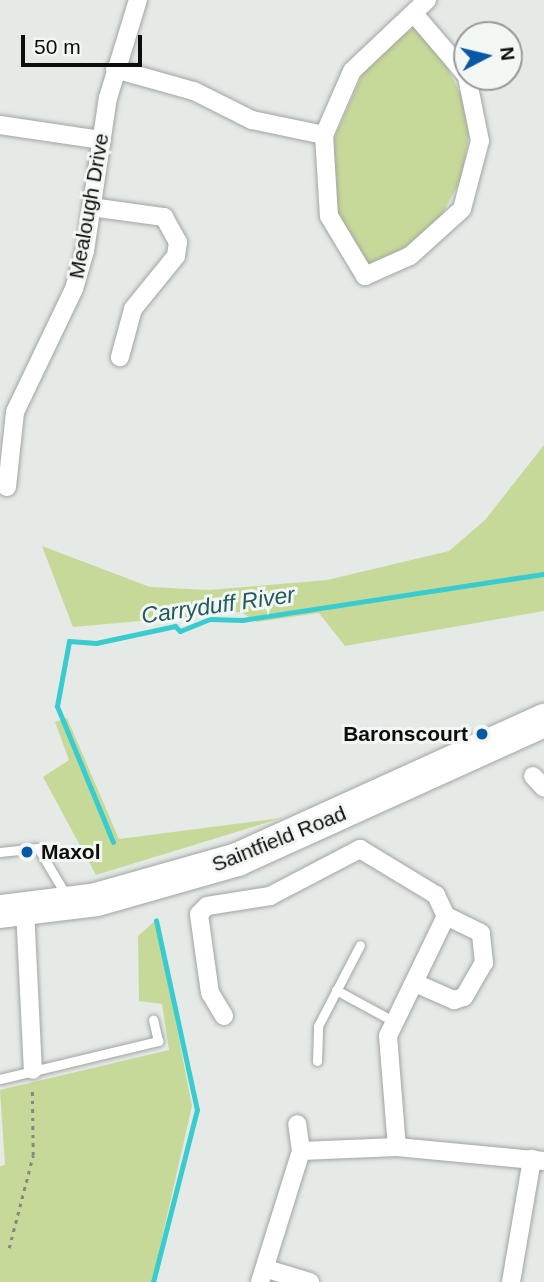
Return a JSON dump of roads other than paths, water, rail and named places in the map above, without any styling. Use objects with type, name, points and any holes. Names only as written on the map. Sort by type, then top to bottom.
[{"type":"highway","name":"Saintfield Road","points":[[12,910],[73,902],[237,859],[544,720]]},
{"type":"street","name":"Mealough Drive","points":[[7,487],[15,412],[74,289],[92,206],[115,69],[138,0]]},
{"type":"street","points":[[427,0],[416,16],[379,41],[352,71],[324,135],[329,216],[365,276],[410,256],[462,209],[480,141],[470,91]]},
{"type":"street","points":[[416,16],[453,60]]},
{"type":"street","points":[[115,69],[194,91],[252,120],[324,135]]},
{"type":"street","points":[[0,125],[102,140]]},
{"type":"street","points":[[92,206],[164,217],[177,242],[176,256],[133,309],[120,357]]},
{"type":"street","points":[[223,1016],[211,993],[199,914],[206,906],[270,896],[360,849],[436,895],[446,916],[481,933],[484,962],[464,997],[454,1000],[415,983]]},
{"type":"street","points":[[12,910],[33,1070]]},
{"type":"street","points":[[397,1147],[387,1048],[395,1022],[446,916]]},
{"type":"street","points":[[297,1124],[301,1151],[264,1276],[310,1282]]},
{"type":"street","points":[[301,1151],[397,1147],[538,1160],[510,1282]]},
{"type":"lane","points":[[0,852],[38,848],[73,902]]},
{"type":"lane","points":[[317,1061],[318,1026],[360,945]]},
{"type":"lane","points":[[337,990],[395,1022]]},
{"type":"lane","points":[[0,1079],[158,1041],[153,1020]]},
{"type":"waterway","name":"Carryduff River","points":[[113,842],[57,706],[69,641],[96,643],[175,626],[180,631],[210,619],[242,620],[544,574]]},
{"type":"waterway","name":"Carryduff River","points":[[153,1282],[197,1110],[156,920]]},
{"type":"place","name":"Baronscourt","points":[[482,734]]},
{"type":"place","name":"Maxol","points":[[27,852]]}]
